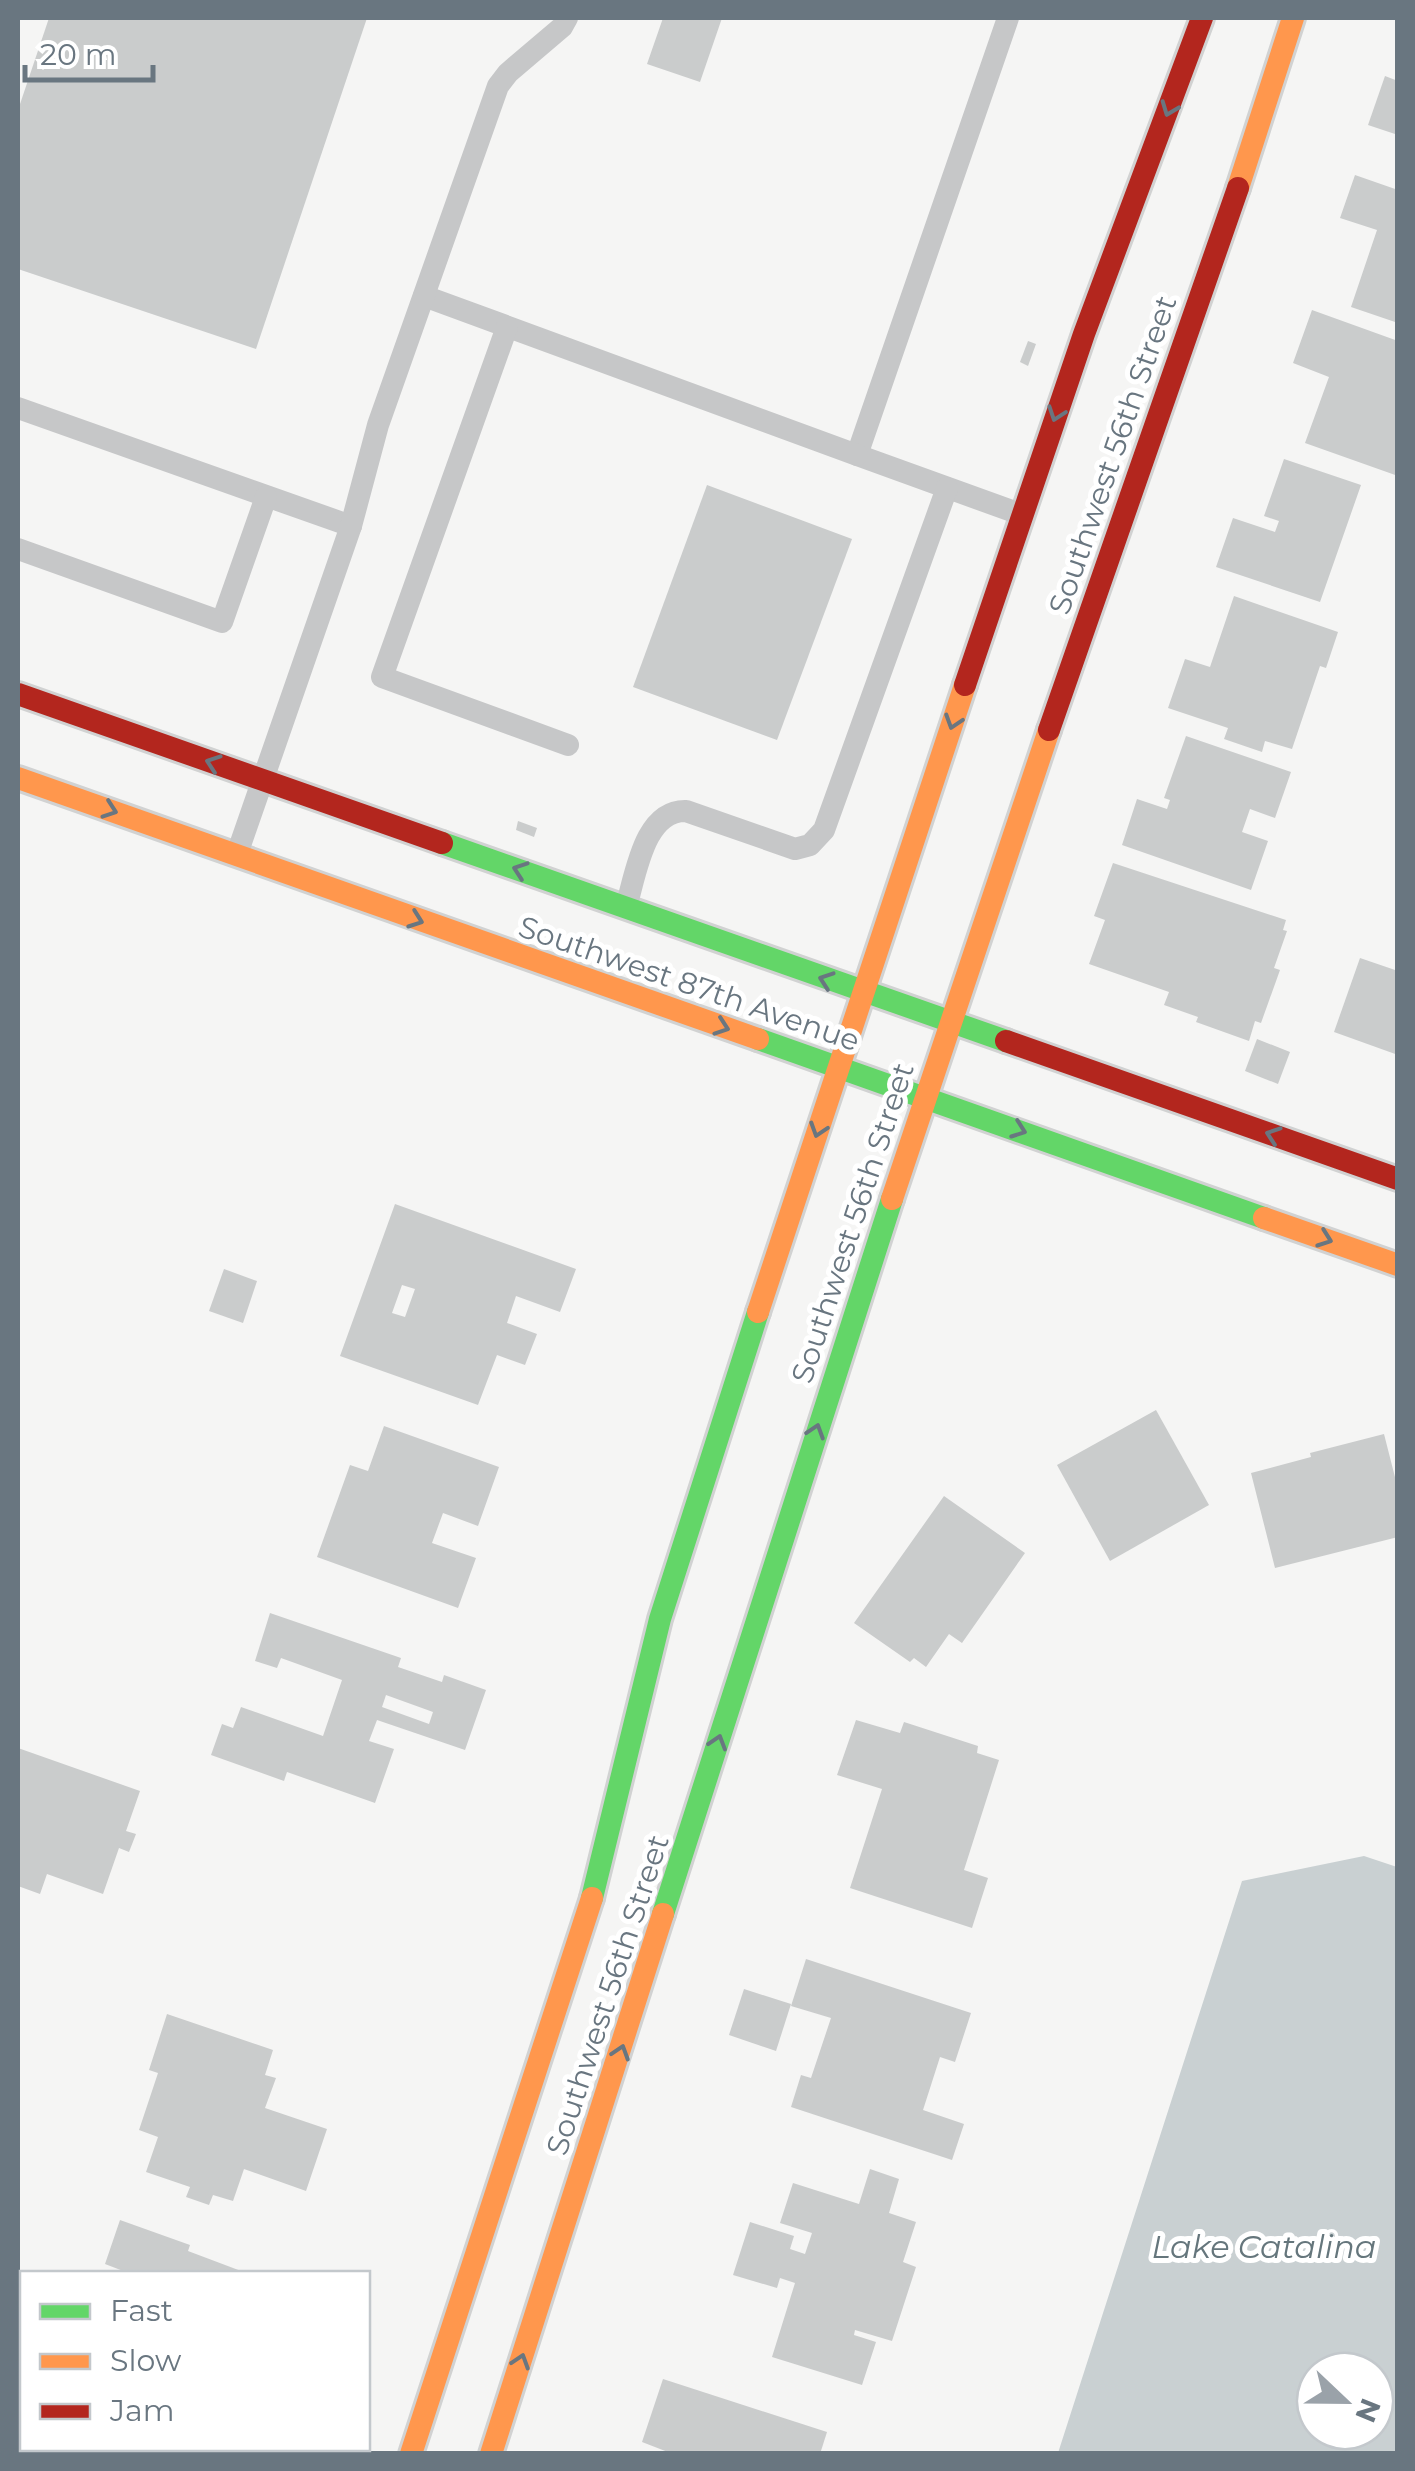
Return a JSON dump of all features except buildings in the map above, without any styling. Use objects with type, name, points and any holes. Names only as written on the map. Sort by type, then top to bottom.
[{"type":"main road","name":"Southwest 56th Street","points":[[411,2454],[589,1912],[660,1619],[1021,514],[1202,18]]},
{"type":"main road","name":"Southwest 56th Street","points":[[491,2454],[653,1956],[800,1480],[1293,18]]},
{"type":"main road","name":"Southwest 87th Avenue","points":[[18,694],[1398,1179]]},
{"type":"main road","name":"Southwest 87th Avenue","points":[[18,778],[1398,1265]]},
{"type":"lane","points":[[236,854],[351,526],[378,425],[498,86],[567,18]]},
{"type":"lane","points":[[857,456],[1008,18]]},
{"type":"lane","points":[[424,296],[1021,514]]},
{"type":"lane","points":[[507,327],[382,677],[568,745]]},
{"type":"lane","points":[[18,408],[351,526]]},
{"type":"lane","points":[[626,907],[651,832],[662,816],[686,811],[794,849],[817,839],[824,830],[947,488]]},
{"type":"lane","points":[[18,549],[222,622],[266,497]]},
{"type":"water","name":"Lake Catalina","points":[[1364,1856],[1397,1867],[1397,2453],[1058,2453],[1242,1881]]},
{"type":"traffic: fast","points":[[442,843],[1006,1041]]},
{"type":"traffic: fast","points":[[758,1039],[1264,1218]]},
{"type":"traffic: fast","points":[[663,1914],[892,1199]]},
{"type":"traffic: fast","points":[[592,1898],[660,1619],[758,1312]]},
{"type":"traffic: slow","points":[[1238,188],[1293,18]]},
{"type":"traffic: slow","points":[[758,1312],[965,685]]},
{"type":"traffic: slow","points":[[892,1199],[1049,730]]},
{"type":"traffic: slow","points":[[18,778],[758,1039]]},
{"type":"traffic: slow","points":[[1264,1218],[1398,1265]]},
{"type":"traffic: slow","points":[[411,2454],[592,1898]]},
{"type":"traffic: slow","points":[[491,2454],[663,1914]]},
{"type":"traffic: jam","points":[[965,685],[1084,334],[1202,18]]},
{"type":"traffic: jam","points":[[1049,730],[1238,188]]},
{"type":"traffic: jam","points":[[18,694],[442,843]]},
{"type":"traffic: jam","points":[[1006,1041],[1398,1179]]}]
